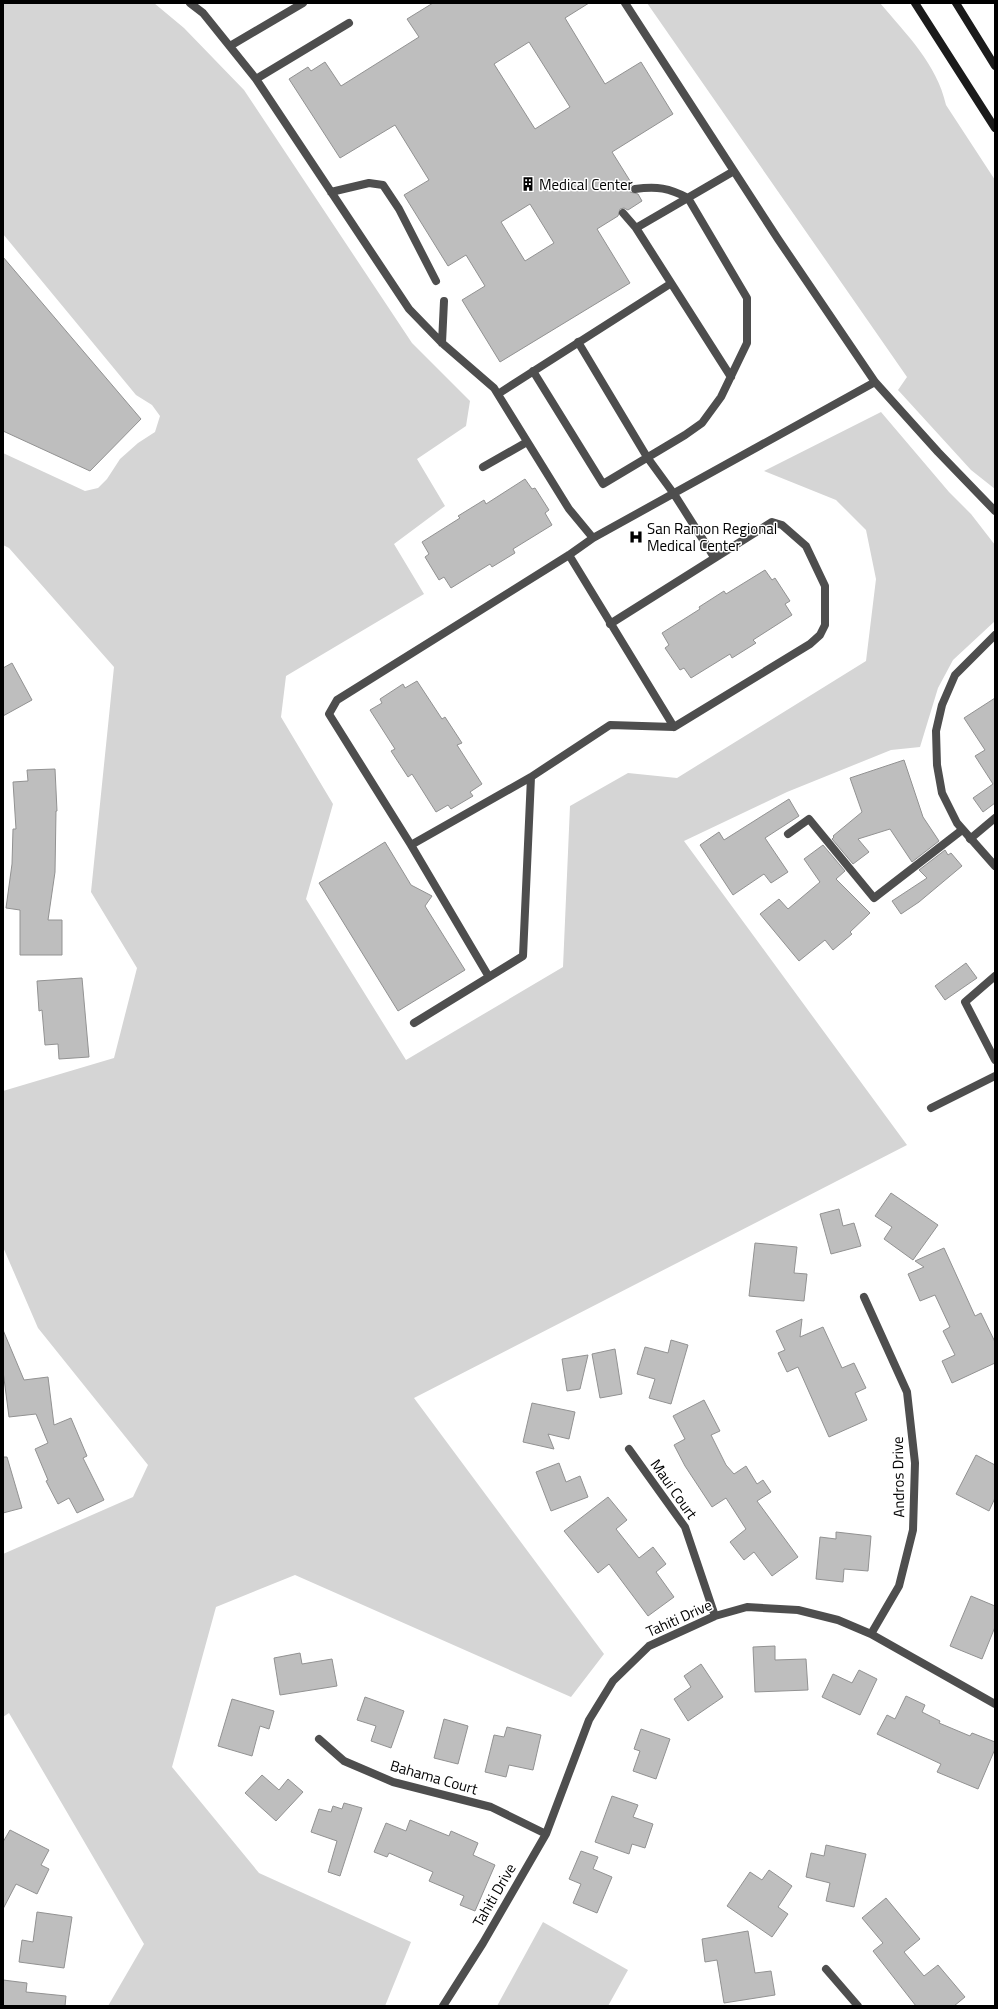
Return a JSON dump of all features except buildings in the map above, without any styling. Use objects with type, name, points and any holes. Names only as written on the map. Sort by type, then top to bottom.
[{"type":"main road","points":[[915,3],[995,128]]},
{"type":"main road","points":[[956,3],[995,66]]},
{"type":"street","points":[[230,46],[303,3]]},
{"type":"street","points":[[625,3],[734,171],[875,382],[938,452],[995,510]]},
{"type":"street","points":[[195,4],[256,79],[409,309],[442,343],[494,388],[569,509],[593,538]]},
{"type":"street","points":[[256,79],[349,22]]},
{"type":"street","points":[[636,228],[734,171]]},
{"type":"street","points":[[331,192],[369,183],[383,185],[399,209],[436,281]]},
{"type":"street","points":[[533,371],[603,484],[685,435],[702,423],[721,397],[747,343],[746,298],[688,198],[675,191],[654,186],[635,189]]},
{"type":"street","points":[[623,213],[636,228],[670,284],[731,378]]},
{"type":"street","points":[[498,394],[670,284]]},
{"type":"street","points":[[442,343],[444,301]]},
{"type":"street","points":[[578,342],[648,457],[674,494],[714,557]]},
{"type":"street","points":[[489,977],[411,845],[329,714],[331,709],[337,700],[569,555],[593,538],[875,382]]},
{"type":"street","points":[[483,467],[527,442]]},
{"type":"street","points":[[411,845],[531,777],[610,725],[674,727],[810,644],[820,635],[825,624],[825,586],[806,546],[782,525],[772,522],[714,557],[610,624]]},
{"type":"street","points":[[569,555],[674,727]]},
{"type":"street","points":[[995,635],[955,675],[942,705],[936,731],[936,765],[942,793],[962,830],[995,866]]},
{"type":"street","points":[[414,1023],[523,956],[531,777]]},
{"type":"street","points":[[970,839],[995,818]]},
{"type":"street","points":[[788,834],[809,819],[874,898],[962,830]]},
{"type":"street","points":[[995,976],[965,1002],[995,1060]]},
{"type":"street","points":[[931,1108],[995,1076]]},
{"type":"street","name":"Andros Drive","points":[[864,1297],[907,1392],[915,1463],[913,1530],[899,1586],[871,1634]]},
{"type":"street","name":"Maui Court","points":[[630,1449],[685,1527],[715,1616]]},
{"type":"street","name":"Tahiti Drive","points":[[443,2006],[483,1943],[546,1834],[589,1720],[612,1681],[649,1646],[715,1616],[747,1607],[798,1610],[838,1620],[871,1634],[994,1701]]},
{"type":"street","name":"Bahama Court","points":[[319,1739],[344,1761],[392,1782],[491,1807],[546,1834]]},
{"type":"street","points":[[826,1968],[858,2006]]},
{"type":"shaded area","points":[[3,3],[154,3],[184,28],[244,90],[412,343],[470,401],[466,426],[417,459],[445,506],[394,544],[424,594],[286,676],[281,717],[333,804],[306,899],[406,1060],[563,967],[570,806],[628,773],[677,778],[866,661],[876,579],[866,530],[836,500],[764,471],[881,412],[949,492],[971,514],[995,545],[995,621],[953,660],[938,688],[920,747],[891,750],[787,792],[684,841],[907,1145],[414,1398],[604,1654],[571,1697],[295,1575],[216,1607],[172,1767],[259,1873],[411,1942],[385,2006],[108,2006],[144,1944],[9,1713],[3,1717],[3,1554],[133,1497],[148,1465],[38,1328],[3,1247],[3,1091],[114,1058],[137,968],[91,892],[114,667],[9,548],[3,545],[3,453],[85,491],[98,488],[107,479],[120,459],[138,443],[155,432],[160,416],[152,405],[136,395],[3,234]]},
{"type":"shaded area","points":[[647,3],[880,3],[919,50],[936,76],[946,105],[995,180],[995,489],[971,470],[898,390],[907,377]]},
{"type":"shaded area","points":[[543,1922],[628,1970],[608,2006],[497,2006]]},
{"type":"place","name":"Medical Center","points":[[528,184]]},
{"type":"place","name":"San Ramon Regional Medical Center","points":[[636,537]]}]
